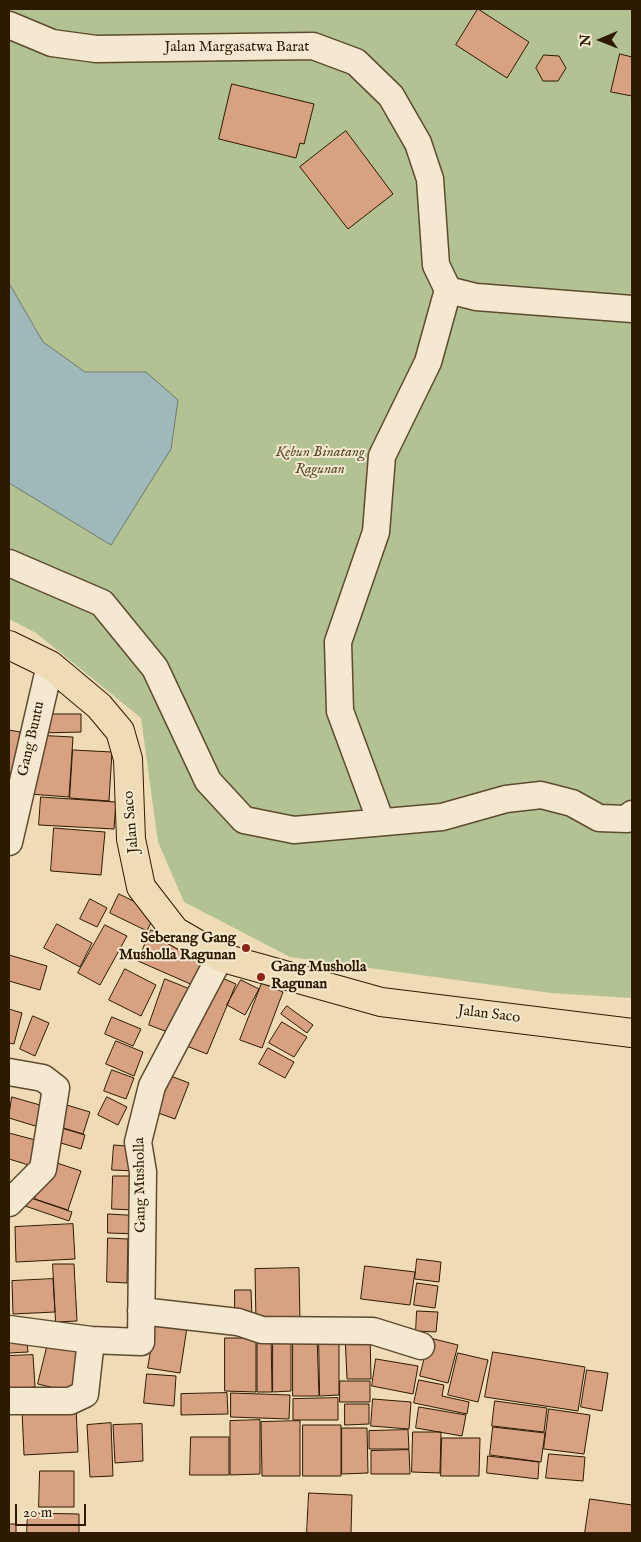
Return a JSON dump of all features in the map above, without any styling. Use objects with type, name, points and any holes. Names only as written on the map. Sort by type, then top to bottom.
[{"type":"main road","name":"Jalan Saco","points":[[9,645],[50,666],[99,706],[120,730],[128,759],[130,839],[141,887],[175,931],[220,958],[381,1002],[632,1033]]},
{"type":"street","name":"Jalan Margasatwa Barat","points":[[9,25],[52,42],[96,49],[313,46],[356,62],[390,96],[418,143],[430,179],[436,265],[448,290]]},
{"type":"street","points":[[381,822],[340,711],[338,642],[376,532],[382,456],[428,362],[448,290],[476,297],[632,309]]},
{"type":"street","points":[[9,563],[102,603],[155,668],[208,781],[244,820],[294,830],[442,817],[506,799],[541,795],[572,803],[599,818],[627,818],[632,814]]},
{"type":"street","name":"Gang Buntu","points":[[9,842],[50,666]]},
{"type":"street","name":"Gang Musholla","points":[[91,1340],[141,1342],[144,1172],[138,1142],[152,1086],[220,958]]},
{"type":"street","points":[[9,1072],[43,1078],[56,1088],[43,1169],[9,1203]]},
{"type":"street","points":[[141,1311],[238,1322],[262,1330],[373,1331],[422,1346]]},
{"type":"street","points":[[9,1330],[91,1340],[85,1394],[70,1401],[9,1401]]},
{"type":"green space","name":"Kebun Binatang Ragunan","points":[[9,9],[632,9],[632,998],[551,993],[290,957],[184,902],[158,842],[141,718],[36,633],[9,619]]},
{"type":"water","points":[[9,283],[43,342],[85,372],[146,372],[178,400],[171,449],[111,545],[9,483]]},
{"type":"building","points":[[478,9],[529,42],[507,78],[456,45]]},
{"type":"building","points":[[620,54],[632,57],[632,96],[611,92]]},
{"type":"building","points":[[544,55],[559,56],[566,68],[558,81],[543,81],[536,68]]},
{"type":"building","points":[[232,84],[314,104],[304,144],[300,143],[296,158],[219,139]]},
{"type":"building","points":[[346,131],[393,194],[348,229],[300,167]]},
{"type":"building","points":[[40,714],[81,714],[81,732],[41,733]]},
{"type":"building","points":[[9,730],[20,732],[12,783],[9,782]]},
{"type":"building","points":[[34,735],[73,737],[69,797],[30,794]]},
{"type":"building","points":[[73,750],[112,752],[109,801],[70,798]]},
{"type":"building","points":[[41,797],[116,802],[114,829],[39,825]]},
{"type":"building","points":[[54,828],[105,832],[101,875],[51,871]]},
{"type":"building","points":[[119,894],[156,912],[147,931],[110,913]]},
{"type":"building","points":[[90,899],[107,908],[97,927],[80,919]]},
{"type":"building","points":[[57,924],[92,943],[80,967],[44,948]]},
{"type":"building","points":[[105,925],[127,936],[100,985],[78,973]]},
{"type":"building","points":[[151,930],[208,955],[195,986],[138,961]]},
{"type":"building","points":[[9,955],[47,966],[40,990],[9,981]]},
{"type":"building","points":[[125,969],[156,985],[141,1016],[109,1000]]},
{"type":"building","points":[[213,974],[236,984],[207,1054],[184,1045]]},
{"type":"building","points":[[165,979],[190,989],[173,1034],[149,1025]]},
{"type":"building","points":[[241,980],[259,989],[245,1015],[227,1005]]},
{"type":"building","points":[[262,983],[283,992],[262,1048],[240,1040]]},
{"type":"building","points":[[287,1006],[313,1025],[307,1033],[281,1014]]},
{"type":"building","points":[[9,1009],[22,1013],[14,1044],[9,1043]]},
{"type":"building","points":[[33,1016],[49,1023],[35,1056],[20,1049]]},
{"type":"building","points":[[112,1017],[141,1029],[133,1046],[105,1034]]},
{"type":"building","points":[[282,1022],[307,1037],[294,1057],[269,1043]]},
{"type":"building","points":[[116,1041],[143,1052],[134,1076],[106,1064]]},
{"type":"building","points":[[268,1048],[294,1062],[285,1078],[259,1064]]},
{"type":"building","points":[[112,1070],[134,1078],[126,1099],[104,1091]]},
{"type":"building","points":[[163,1073],[189,1083],[175,1119],[150,1110]]},
{"type":"building","points":[[12,1097],[47,1107],[42,1128],[9,1118]]},
{"type":"building","points":[[107,1097],[127,1107],[118,1125],[98,1115]]},
{"type":"building","points":[[60,1103],[90,1112],[83,1134],[54,1125]]},
{"type":"building","points":[[58,1127],[85,1135],[81,1149],[54,1141]]},
{"type":"building","points":[[9,1133],[39,1141],[32,1166],[9,1159]]},
{"type":"building","points":[[114,1145],[137,1147],[136,1171],[112,1170]]},
{"type":"building","points":[[48,1160],[81,1171],[68,1210],[35,1199]]},
{"type":"building","points":[[113,1176],[136,1176],[135,1210],[112,1209]]},
{"type":"building","points":[[28,1197],[72,1212],[69,1221],[25,1206]]},
{"type":"building","points":[[108,1214],[143,1216],[142,1234],[108,1233]]},
{"type":"building","points":[[73,1224],[75,1259],[16,1262],[15,1227]]},
{"type":"building","points":[[108,1238],[128,1239],[127,1283],[107,1282]]},
{"type":"building","points":[[417,1259],[441,1262],[439,1282],[415,1279]]},
{"type":"building","points":[[53,1264],[74,1264],[77,1321],[56,1322]]},
{"type":"building","points":[[365,1266],[415,1272],[410,1305],[361,1299]]},
{"type":"building","points":[[299,1268],[300,1322],[256,1322],[255,1269]]},
{"type":"building","points":[[53,1279],[55,1312],[13,1314],[12,1281]]},
{"type":"building","points":[[417,1283],[438,1286],[435,1308],[414,1305]]},
{"type":"building","points":[[235,1290],[251,1290],[252,1319],[235,1318]]},
{"type":"building","points":[[417,1311],[438,1312],[436,1332],[416,1331]]},
{"type":"building","points":[[157,1316],[188,1321],[180,1373],[148,1368]]},
{"type":"building","points":[[26,1334],[28,1352],[9,1353],[9,1335]]},
{"type":"building","points":[[271,1334],[272,1392],[257,1392],[257,1335]]},
{"type":"building","points":[[319,1334],[339,1334],[339,1395],[320,1396]]},
{"type":"building","points":[[370,1334],[371,1379],[347,1379],[345,1335]]},
{"type":"building","points":[[293,1335],[317,1335],[319,1396],[293,1396]]},
{"type":"building","points":[[225,1338],[256,1338],[256,1392],[225,1391]]},
{"type":"building","points":[[273,1338],[291,1338],[291,1391],[273,1392]]},
{"type":"building","points":[[430,1338],[458,1345],[448,1383],[420,1376]]},
{"type":"building","points":[[49,1339],[86,1348],[75,1393],[38,1384]]},
{"type":"building","points":[[493,1352],[585,1367],[578,1411],[485,1397]]},
{"type":"building","points":[[458,1353],[488,1360],[478,1402],[448,1395]]},
{"type":"building","points":[[33,1355],[35,1387],[9,1389],[9,1356]]},
{"type":"building","points":[[376,1359],[418,1366],[413,1394],[372,1386]]},
{"type":"building","points":[[587,1370],[608,1373],[602,1411],[581,1407]]},
{"type":"building","points":[[147,1374],[176,1376],[174,1406],[144,1403]]},
{"type":"building","points":[[419,1380],[444,1385],[442,1396],[469,1402],[467,1414],[414,1403]]},
{"type":"building","points":[[340,1381],[370,1381],[370,1402],[340,1402]]},
{"type":"building","points":[[227,1393],[228,1414],[181,1415],[181,1394]]},
{"type":"building","points":[[231,1393],[290,1395],[289,1419],[231,1417]]},
{"type":"building","points":[[338,1398],[338,1420],[293,1420],[293,1399]]},
{"type":"building","points":[[373,1399],[411,1402],[409,1429],[371,1426]]},
{"type":"building","points":[[495,1401],[547,1408],[544,1432],[492,1426]]},
{"type":"building","points":[[345,1404],[369,1404],[369,1424],[345,1425]]},
{"type":"building","points":[[76,1407],[78,1452],[24,1455],[22,1410]]},
{"type":"building","points":[[419,1407],[466,1415],[462,1436],[416,1428]]},
{"type":"building","points":[[549,1409],[590,1415],[584,1454],[544,1449]]},
{"type":"building","points":[[260,1420],[260,1474],[230,1475],[230,1421]]},
{"type":"building","points":[[300,1421],[300,1476],[262,1476],[261,1422]]},
{"type":"building","points":[[111,1423],[113,1476],[90,1477],[87,1425]]},
{"type":"building","points":[[142,1424],[143,1461],[115,1463],[113,1425]]},
{"type":"building","points":[[303,1425],[341,1425],[341,1476],[303,1476]]},
{"type":"building","points":[[493,1427],[545,1433],[541,1462],[490,1455]]},
{"type":"building","points":[[342,1428],[367,1428],[368,1473],[342,1474]]},
{"type":"building","points":[[408,1430],[409,1449],[369,1449],[369,1431]]},
{"type":"building","points":[[413,1432],[441,1432],[440,1473],[412,1472]]},
{"type":"building","points":[[191,1437],[229,1437],[229,1475],[190,1475]]},
{"type":"building","points":[[442,1438],[480,1438],[479,1476],[441,1476]]},
{"type":"building","points":[[409,1450],[410,1474],[371,1474],[371,1451]]},
{"type":"building","points":[[549,1454],[585,1457],[583,1481],[546,1478]]},
{"type":"building","points":[[488,1456],[539,1462],[538,1479],[487,1473]]},
{"type":"building","points":[[40,1471],[74,1471],[74,1507],[39,1507]]},
{"type":"building","points":[[309,1493],[352,1495],[351,1533],[307,1533]]},
{"type":"building","points":[[590,1499],[632,1505],[632,1533],[585,1533]]},
{"type":"building","points":[[28,1513],[79,1514],[79,1533],[27,1533]]},
{"type":"building","points":[[9,1524],[16,1524],[16,1533],[9,1533]]},
{"type":"place","name":"Seberang Gang Musholla Ragunan","points":[[246,948]]},
{"type":"place","name":"Gang Musholla Ragunan","points":[[261,977]]}]
